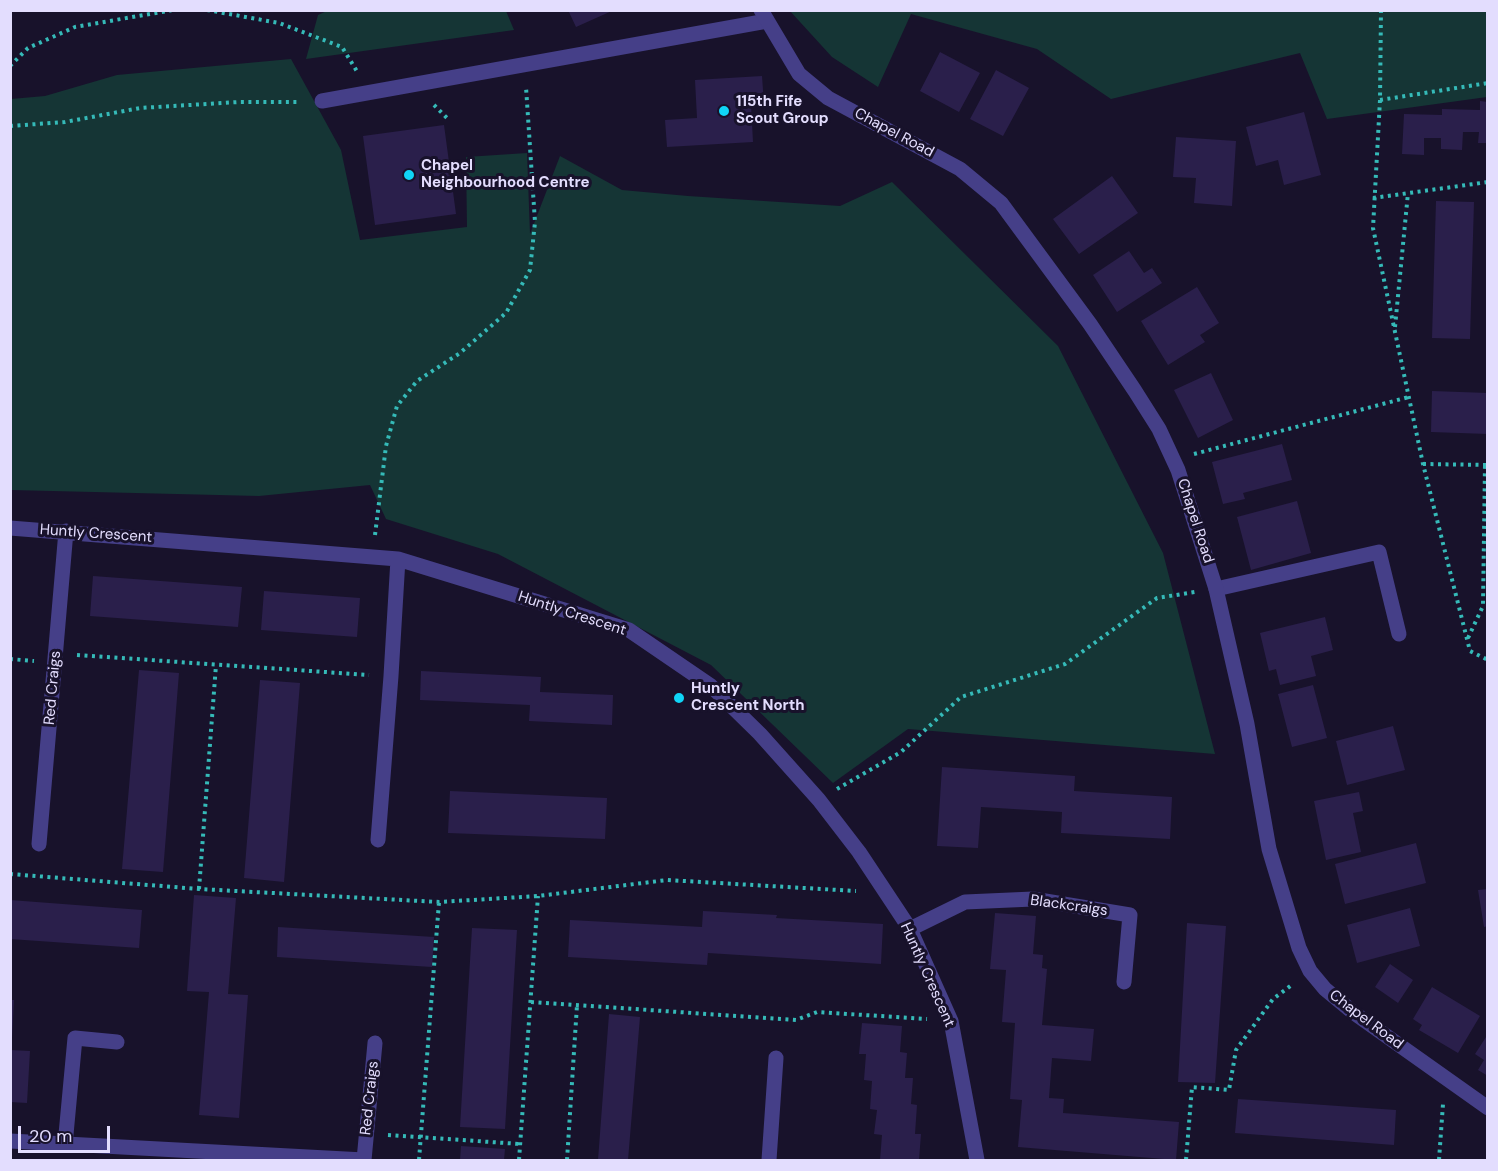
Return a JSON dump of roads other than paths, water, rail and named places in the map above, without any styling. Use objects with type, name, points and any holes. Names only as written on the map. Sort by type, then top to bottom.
[{"type":"street","points":[[322,101],[764,16]]},
{"type":"street","name":"Chapel Road","points":[[764,16],[800,74],[828,98],[960,169],[1001,203],[1090,324],[1159,429],[1173,460],[1216,589],[1247,724],[1269,849],[1299,948],[1310,971],[1325,989],[1354,1013],[1488,1108]]},
{"type":"street","name":"Huntly Crescent","points":[[10,528],[398,559],[629,630],[711,686],[760,734],[819,800],[859,852],[910,929],[951,1021],[977,1161]]},
{"type":"street","name":"Red Craigs","points":[[39,844],[66,531]]},
{"type":"street","points":[[1216,589],[1379,552],[1399,634]]},
{"type":"street","points":[[378,840],[392,676],[398,559]]},
{"type":"street","name":"Blackcraigs","points":[[910,929],[965,902],[1033,899],[1130,915],[1124,981]]},
{"type":"street","points":[[65,1145],[75,1038],[117,1042]]},
{"type":"street","name":"Red Craigs","points":[[10,1141],[364,1160],[375,1043]]},
{"type":"street","points":[[769,1161],[776,1058]]},
{"type":"place","name":"115th Fife Scout Group","points":[[724,111]]},
{"type":"place","name":"Chapel Neighbourhood Centre","points":[[409,175]]},
{"type":"place","name":"Huntly Crescent North","points":[[679,698]]}]
